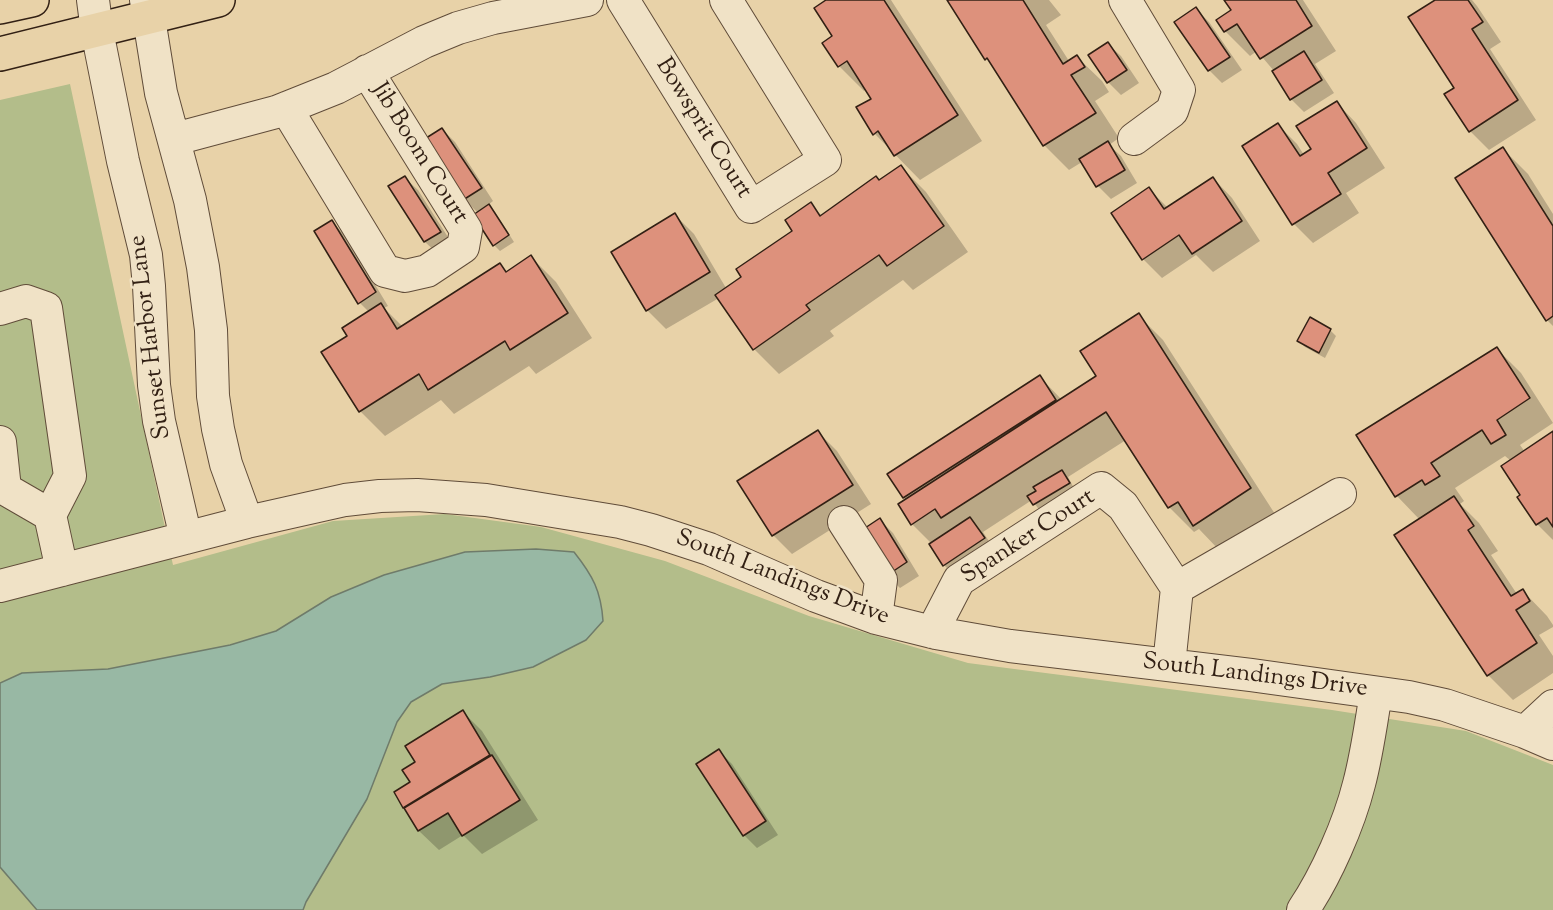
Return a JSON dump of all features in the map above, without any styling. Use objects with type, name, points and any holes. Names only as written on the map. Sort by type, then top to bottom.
[{"type":"main road","points":[[0,7],[32,0]]},
{"type":"main road","points":[[0,54],[95,15],[218,0]]},
{"type":"street","points":[[175,139],[286,108],[336,88],[424,42],[458,28],[493,18],[586,0]]},
{"type":"street","name":"Bowsprit Court","points":[[623,0],[751,207],[825,160],[726,0]]},
{"type":"street","points":[[1125,0],[1179,90],[1172,111],[1134,139]]},
{"type":"street","points":[[148,9],[161,93],[190,200],[203,267],[211,330],[213,396],[218,429],[226,464],[247,522]]},
{"type":"street","name":"Sunset Harbor Lane","points":[[95,15],[123,161],[146,255],[154,385],[159,421],[186,538]]},
{"type":"street","name":"Jib Boom Court","points":[[286,108],[385,271],[405,276],[427,271],[463,247],[466,230],[367,71]]},
{"type":"street","points":[[0,309],[26,301],[46,308],[70,476],[50,515],[63,570]]},
{"type":"street","points":[[0,442],[5,489],[50,515]]},
{"type":"street","name":"Spanker Court","points":[[933,632],[959,580],[1101,488],[1123,506],[1177,588]]},
{"type":"street","points":[[1169,665],[1177,588],[1340,494]]},
{"type":"street","name":"South Landings Drive","points":[[0,586],[247,522],[345,500],[417,495],[486,500],[620,522],[651,530],[709,549],[816,596],[876,618],[933,632],[1010,646],[1376,693],[1445,705],[1539,738]]},
{"type":"street","points":[[844,522],[881,580],[876,618]]},
{"type":"street","points":[[1303,910],[1323,874],[1350,814],[1364,765],[1376,693]]},
{"type":"street","points":[[1539,738],[1553,706]]},
{"type":"green space","points":[[70,84],[173,565],[333,521],[445,514],[541,527],[665,561],[809,616],[968,663],[1332,710],[1466,731],[1553,765],[1553,910],[0,910],[0,100]]},
{"type":"shaded area","points":[[536,549],[574,552],[595,584],[603,621],[586,640],[533,667],[490,677],[442,684],[411,702],[397,722],[367,799],[303,910],[37,910],[0,867],[0,683],[22,673],[108,669],[230,645],[276,631],[331,597],[384,575],[465,552]]},
{"type":"building","points":[[826,0],[884,0],[958,115],[894,156],[878,131],[873,135],[856,107],[871,99],[847,61],[838,67],[822,43],[832,36],[814,8]]},
{"type":"building","points":[[947,0],[1023,0],[1063,64],[1077,55],[1085,67],[1071,75],[1096,113],[1043,146]]},
{"type":"building","points":[[1224,0],[1296,0],[1312,26],[1260,59],[1237,24],[1224,32],[1216,20],[1231,10]]},
{"type":"building","points":[[1435,0],[1468,0],[1483,22],[1472,29],[1518,100],[1469,132],[1444,94],[1454,88],[1408,17]]},
{"type":"building","points":[[1196,7],[1230,57],[1208,71],[1174,22]]},
{"type":"building","points":[[1108,42],[1127,70],[1107,83],[1088,55]]},
{"type":"building","points":[[1304,51],[1322,80],[1290,100],[1272,71]]},
{"type":"building","points":[[1337,101],[1367,148],[1328,173],[1341,194],[1292,225],[1242,146],[1278,123],[1300,156],[1311,149],[1296,126]]},
{"type":"building","points":[[442,128],[482,188],[463,200],[423,140]]},
{"type":"building","points":[[1108,141],[1125,170],[1096,187],[1079,159]]},
{"type":"building","points":[[1503,147],[1553,226],[1553,316],[1546,321],[1455,178]]},
{"type":"building","points":[[901,165],[944,226],[887,266],[879,255],[806,305],[810,310],[753,350],[715,295],[741,277],[736,269],[792,231],[785,220],[811,202],[820,216],[876,176],[879,180]]},
{"type":"building","points":[[405,176],[441,232],[424,242],[388,186]]},
{"type":"building","points":[[1213,177],[1242,221],[1192,254],[1179,235],[1142,260],[1111,213],[1149,187],[1164,209]]},
{"type":"building","points":[[489,204],[509,235],[493,246],[473,215]]},
{"type":"building","points":[[675,213],[710,272],[646,311],[611,252]]},
{"type":"building","points":[[332,220],[376,292],[358,304],[314,231]]},
{"type":"building","points":[[531,255],[568,313],[510,350],[505,341],[428,390],[419,374],[359,412],[321,352],[347,336],[342,328],[381,303],[397,329],[500,263],[506,272]]},
{"type":"building","points":[[1139,313],[1251,488],[1193,526],[1178,502],[1168,508],[1106,412],[941,518],[935,509],[911,525],[898,504],[1096,376],[1080,351]]},
{"type":"building","points":[[1310,317],[1331,329],[1319,353],[1297,341]]},
{"type":"building","points":[[1497,347],[1530,398],[1497,420],[1506,435],[1491,444],[1482,430],[1431,463],[1440,476],[1425,485],[1422,480],[1395,497],[1356,435]]},
{"type":"building","points":[[1040,375],[1056,400],[903,498],[887,474]]},
{"type":"building","points":[[818,430],[853,485],[772,536],[737,481]]},
{"type":"building","points":[[1553,431],[1553,527],[1547,518],[1536,525],[1517,497],[1520,495],[1501,466]]},
{"type":"building","points":[[1062,470],[1070,483],[1033,505],[1027,496],[1036,491],[1033,487]]},
{"type":"building","points":[[1454,496],[1474,526],[1468,530],[1511,596],[1523,589],[1530,601],[1516,610],[1537,643],[1487,676],[1394,535]]},
{"type":"building","points":[[970,517],[985,538],[943,566],[929,544]]},
{"type":"building","points":[[880,518],[907,562],[886,576],[859,532]]},
{"type":"building","points":[[463,710],[490,755],[403,808],[394,792],[410,782],[402,770],[415,762],[405,746]]},
{"type":"building","points":[[719,749],[766,821],[743,836],[696,764]]},
{"type":"building","points":[[492,755],[520,800],[462,836],[448,813],[418,831],[404,808]]}]
